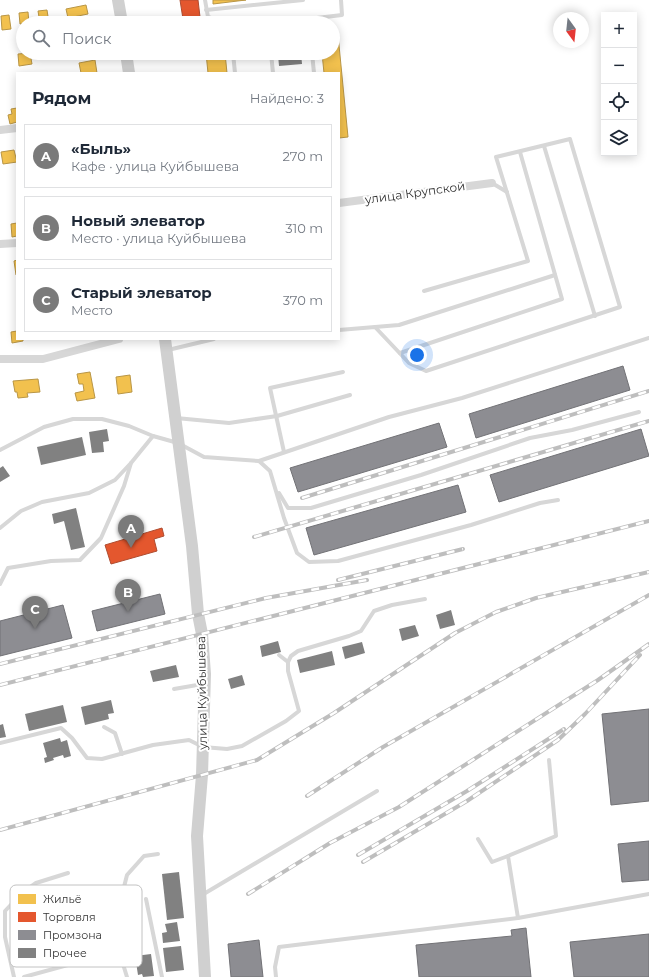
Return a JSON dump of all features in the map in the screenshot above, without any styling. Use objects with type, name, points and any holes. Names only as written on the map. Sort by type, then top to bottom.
[{"type":"street","points":[[118,0],[121,16]]},
{"type":"street","points":[[127,60],[129,72]]},
{"type":"street","points":[[0,130],[16,128]]},
{"type":"street","name":"улица Крупской","points":[[340,204],[492,183]]},
{"type":"street","points":[[0,244],[16,243]]},
{"type":"street","points":[[0,359],[43,359],[115,340]]},
{"type":"street","name":"улица Куйбышева","points":[[166,345],[192,546],[205,674],[202,775],[197,836],[205,977]]},
{"type":"lane","points":[[205,0],[208,16]]},
{"type":"lane","points":[[206,10],[303,0]]},
{"type":"lane","points":[[334,16],[342,15],[341,0]]},
{"type":"lane","points":[[234,60],[235,72]]},
{"type":"lane","points":[[272,60],[274,72]]},
{"type":"lane","points":[[313,60],[314,72]]},
{"type":"lane","points":[[375,327],[409,363],[426,371],[620,307],[570,139],[496,157],[528,261],[424,291]]},
{"type":"lane","points":[[544,146],[595,316]]},
{"type":"lane","points":[[400,353],[562,299],[520,152]]},
{"type":"lane","points":[[492,183],[507,192]]},
{"type":"lane","points":[[340,330],[399,325],[555,275]]},
{"type":"lane","points":[[0,450],[44,427],[73,419],[102,419],[129,426],[153,436],[178,443],[204,457],[259,461],[389,417],[462,398],[649,338]]},
{"type":"lane","points":[[166,345],[206,340]]},
{"type":"lane","points":[[284,452],[270,388],[343,372]]},
{"type":"lane","points":[[175,417],[229,423],[276,416],[350,395]]},
{"type":"lane","points":[[276,488],[288,508],[311,508],[421,475],[530,438],[572,430],[639,412]]},
{"type":"lane","points":[[0,528],[21,512],[42,502],[89,493],[114,480],[131,463],[153,436]]},
{"type":"lane","points":[[259,461],[270,471],[284,518],[297,553],[309,562],[338,561],[471,525],[540,503],[558,500]]},
{"type":"lane","points":[[0,584],[8,568],[51,561],[80,560],[101,538],[124,486],[131,463]]},
{"type":"lane","points":[[0,743],[61,728],[72,738],[87,758],[102,759],[153,745],[189,740],[203,747],[227,749],[242,746],[286,721],[299,711],[288,671],[288,662],[291,656],[298,651],[349,636],[361,630],[374,611],[392,605],[425,599]]},
{"type":"lane","points":[[279,655],[288,662]]},
{"type":"lane","points":[[174,689],[204,684]]},
{"type":"lane","points":[[104,727],[115,733],[122,754]]},
{"type":"lane","points":[[478,840],[492,862],[556,836],[549,760]]},
{"type":"lane","points":[[200,896],[377,791]]},
{"type":"lane","points":[[124,885],[127,875],[144,856],[158,854]]},
{"type":"lane","points":[[508,856],[518,918]]},
{"type":"lane","points":[[33,885],[68,873]]},
{"type":"lane","points":[[276,977],[275,967],[279,947],[518,918],[649,894]]},
{"type":"lane","points":[[146,899],[162,977]]},
{"type":"lane","points":[[10,906],[6,911],[5,937],[10,959]]},
{"type":"lane","points":[[12,967],[14,977]]},
{"type":"lane","points":[[24,977],[61,967]]},
{"type":"lane","points":[[124,967],[127,977]]},
{"type":"building: Жильё","points":[[213,0],[246,0],[213,4]]},
{"type":"building: Жильё","points":[[86,5],[88,14],[68,16],[66,9]]},
{"type":"building: Жильё","points":[[47,10],[48,16],[39,16],[38,11]]},
{"type":"building: Жильё","points":[[28,12],[28,16],[19,16],[19,13]]},
{"type":"building: Жильё","points":[[9,15],[11,29],[2,30],[1,16]]},
{"type":"building: Жильё","points":[[340,55],[348,137],[340,138],[340,72],[324,72],[323,60],[340,60]]},
{"type":"building: Жильё","points":[[18,60],[31,60],[32,64],[19,66]]},
{"type":"building: Жильё","points":[[95,60],[97,72],[81,72],[79,63]]},
{"type":"building: Жильё","points":[[207,60],[226,60],[227,72],[208,72]]},
{"type":"building: Жильё","points":[[16,108],[16,122],[10,124],[8,115],[12,114],[11,109]]},
{"type":"building: Жильё","points":[[14,150],[16,162],[3,164],[1,152]]},
{"type":"building: Жильё","points":[[16,223],[16,236],[12,237],[11,224]]},
{"type":"building: Жильё","points":[[16,260],[16,275],[14,261]]},
{"type":"building: Жильё","points":[[16,331],[16,340],[23,341],[12,343],[11,332]]},
{"type":"building: Жильё","points":[[90,372],[95,398],[77,401],[75,393],[84,391],[83,384],[79,384],[77,374]]},
{"type":"building: Жильё","points":[[130,375],[132,392],[118,394],[116,377]]},
{"type":"building: Жильё","points":[[38,379],[40,392],[27,393],[28,397],[18,398],[13,381]]},
{"type":"building: Торговля","points":[[180,0],[198,0],[200,16],[183,16]]},
{"type":"building: Торговля","points":[[162,528],[164,536],[154,539],[157,551],[111,564],[105,545]]},
{"type":"building: Промзона","points":[[623,366],[630,390],[476,438],[469,414]]},
{"type":"building: Промзона","points":[[439,423],[447,447],[298,492],[290,468]]},
{"type":"building: Промзона","points":[[641,429],[649,456],[499,502],[490,475]]},
{"type":"building: Промзона","points":[[458,485],[466,512],[314,555],[306,528]]},
{"type":"building: Промзона","points":[[160,594],[165,614],[97,631],[92,611]]},
{"type":"building: Промзона","points":[[63,605],[72,638],[0,656],[0,621]]},
{"type":"building: Промзона","points":[[649,709],[649,801],[611,805],[602,714]]},
{"type":"building: Промзона","points":[[649,841],[649,880],[622,882],[618,844]]},
{"type":"building: Промзона","points":[[526,928],[531,977],[419,977],[416,945],[512,936],[511,930]]},
{"type":"building: Промзона","points":[[649,934],[649,977],[574,977],[570,942]]},
{"type":"building: Промзона","points":[[259,940],[263,977],[231,977],[228,944]]},
{"type":"building: Прочее","points":[[278,60],[302,60],[302,64],[279,66]]},
{"type":"building: Прочее","points":[[107,429],[109,441],[103,442],[104,452],[92,453],[89,432]]},
{"type":"building: Прочее","points":[[82,437],[86,455],[41,465],[37,447]]},
{"type":"building: Прочее","points":[[3,466],[10,476],[0,482],[0,468]]},
{"type":"building: Прочее","points":[[76,508],[85,547],[71,550],[64,521],[54,524],[52,514]]},
{"type":"building: Прочее","points":[[451,610],[455,625],[440,629],[436,615]]},
{"type":"building: Прочее","points":[[415,625],[419,636],[402,641],[399,629]]},
{"type":"building: Прочее","points":[[278,641],[281,652],[262,657],[260,646]]},
{"type":"building: Прочее","points":[[362,642],[365,653],[345,659],[342,647]]},
{"type":"building: Прочее","points":[[332,651],[335,665],[300,673],[297,660]]},
{"type":"building: Прочее","points":[[176,665],[179,677],[153,682],[150,671]]},
{"type":"building: Прочее","points":[[242,675],[245,685],[231,689],[228,679]]},
{"type":"building: Прочее","points":[[111,700],[114,713],[108,714],[109,719],[85,725],[81,707]]},
{"type":"building: Прочее","points":[[63,705],[67,722],[29,731],[25,714]]},
{"type":"building: Прочее","points":[[3,724],[6,737],[0,738],[0,725]]},
{"type":"building: Прочее","points":[[60,738],[61,742],[67,740],[71,756],[64,758],[63,755],[53,758],[54,760],[45,763],[44,758],[47,757],[43,743]]},
{"type":"building: Прочее","points":[[179,872],[184,918],[167,920],[162,874]]},
{"type":"building: Прочее","points":[[177,922],[180,941],[163,943],[162,933],[167,932],[165,924]]},
{"type":"building: Прочее","points":[[181,946],[184,970],[166,972],[163,948]]},
{"type":"building: Прочее","points":[[151,954],[154,976],[143,977],[142,974],[138,975],[137,967],[142,967],[142,955]]},
{"type":"railway","points":[[302,498],[649,391]]},
{"type":"railway","points":[[254,537],[649,421]]},
{"type":"railway","points":[[0,685],[649,521]]},
{"type":"railway","points":[[338,580],[463,549]]},
{"type":"railway","points":[[0,830],[257,760],[334,713],[455,633],[496,612],[536,598],[649,572]]},
{"type":"railway","points":[[0,664],[266,598],[367,580]]},
{"type":"railway","points":[[307,796],[383,747],[649,595]]},
{"type":"railway","points":[[248,894],[330,843],[399,807],[598,680],[649,644]]},
{"type":"railway","points":[[363,862],[467,801],[558,740],[585,714],[640,655]]},
{"type":"railway","points":[[358,855],[467,791],[564,729]]},
{"type":"place","name":"«Быль»","points":[[131,548]]},
{"type":"place","name":"Новый элеватор","points":[[128,612]]},
{"type":"place","name":"Старый элеватор","points":[[35,629]]}]
